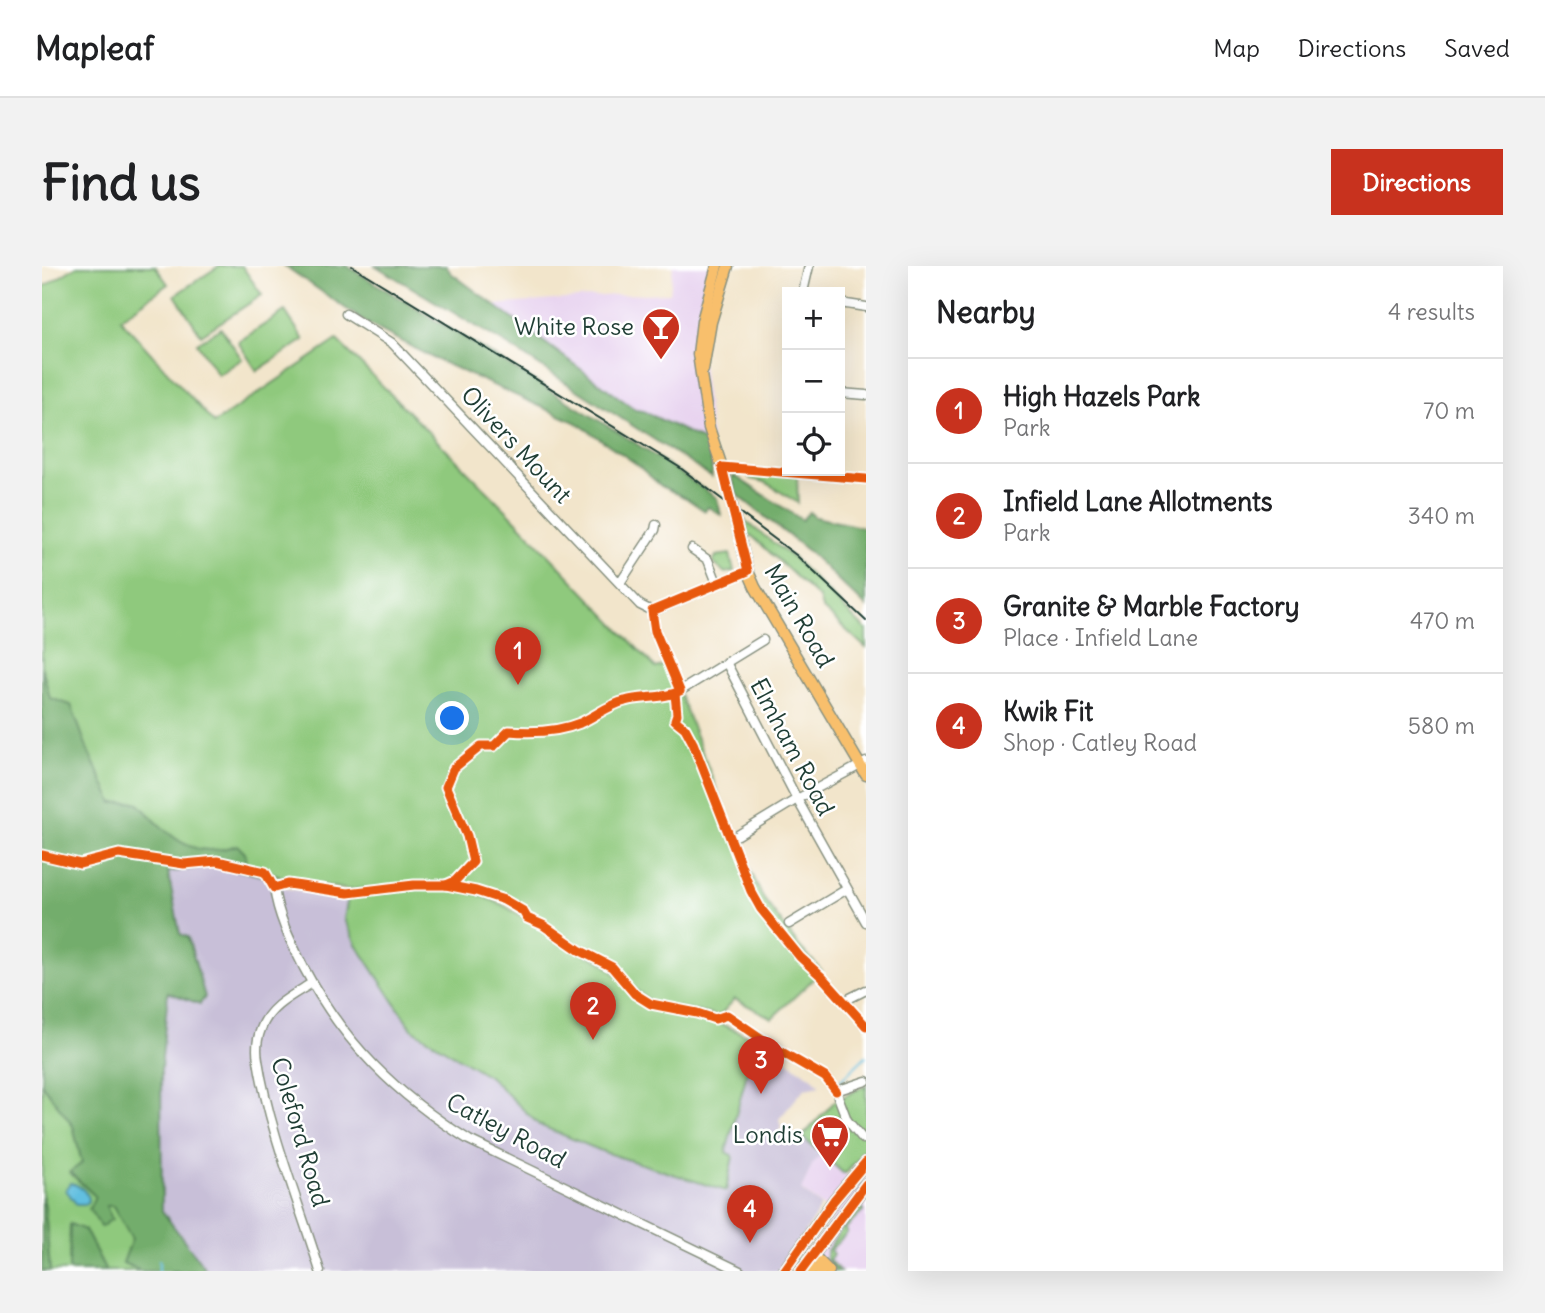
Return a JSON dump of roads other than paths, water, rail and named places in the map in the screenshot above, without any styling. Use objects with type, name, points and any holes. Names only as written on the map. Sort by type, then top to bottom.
[{"type":"highway","points":[[785,1271],[810,1233],[866,1162]]},
{"type":"highway","points":[[802,1271],[866,1184]]},
{"type":"highway","points":[[810,1233],[812,1254]]},
{"type":"highway","points":[[785,1271],[801,1256],[812,1254]]},
{"type":"highway","points":[[802,1271],[822,1271]]},
{"type":"main road","points":[[701,377],[699,337],[717,266]]},
{"type":"main road","points":[[701,377],[711,323],[728,266]]},
{"type":"main road","name":"Main Road","points":[[701,377],[709,428],[748,571],[863,763],[866,775]]},
{"type":"main road","points":[[812,1254],[829,1271]]},
{"type":"street","points":[[804,287],[809,266]]},
{"type":"street","points":[[845,304],[866,307]]},
{"type":"street","name":"Olivers Mount","points":[[346,314],[392,343],[640,605],[652,611],[717,583]]},
{"type":"street","points":[[845,393],[866,395]]},
{"type":"street","points":[[723,472],[782,472]]},
{"type":"street","points":[[841,476],[866,479]]},
{"type":"street","points":[[620,583],[656,525]]},
{"type":"street","points":[[692,549],[708,561],[717,583],[748,571]]},
{"type":"street","points":[[680,691],[763,640]]},
{"type":"street","name":"Elmham Road","points":[[726,662],[797,799],[866,922]]},
{"type":"street","points":[[738,835],[863,763]]},
{"type":"street","name":"Catley Road","points":[[446,885],[414,885],[348,894],[288,884],[274,888],[277,908],[289,940],[334,1021],[390,1081],[438,1121],[469,1140],[740,1271]]},
{"type":"street","points":[[789,924],[847,888]]},
{"type":"street","points":[[822,978],[866,1026]]},
{"type":"street","name":"Coleford Road","points":[[312,983],[282,1002],[269,1014],[257,1043],[258,1061],[278,1138],[320,1271]]},
{"type":"street","points":[[844,1001],[866,990]]},
{"type":"street","points":[[727,1015],[779,1051],[825,1077],[836,1091],[847,1119],[863,1139]]},
{"type":"street","points":[[836,1091],[866,1081]]},
{"type":"water","points":[[71,1183],[85,1191],[88,1201],[84,1205],[77,1205],[66,1190]]},
{"type":"waterway","points":[[840,1081],[866,1056]]},
{"type":"waterway","points":[[159,1260],[159,1271]]},
{"type":"railway","points":[[352,266],[679,467],[796,555],[866,621]]},
{"type":"place","name":"White Rose","points":[[661,361]]},
{"type":"place","name":"High Hazels Park","points":[[518,685]]},
{"type":"place","name":"Infield Lane Allotments","points":[[593,1040]]},
{"type":"place","name":"Granite & Marble Factory","points":[[761,1094]]},
{"type":"place","name":"Londis","points":[[830,1169]]},
{"type":"place","name":"Kwik Fit","points":[[750,1243]]}]
